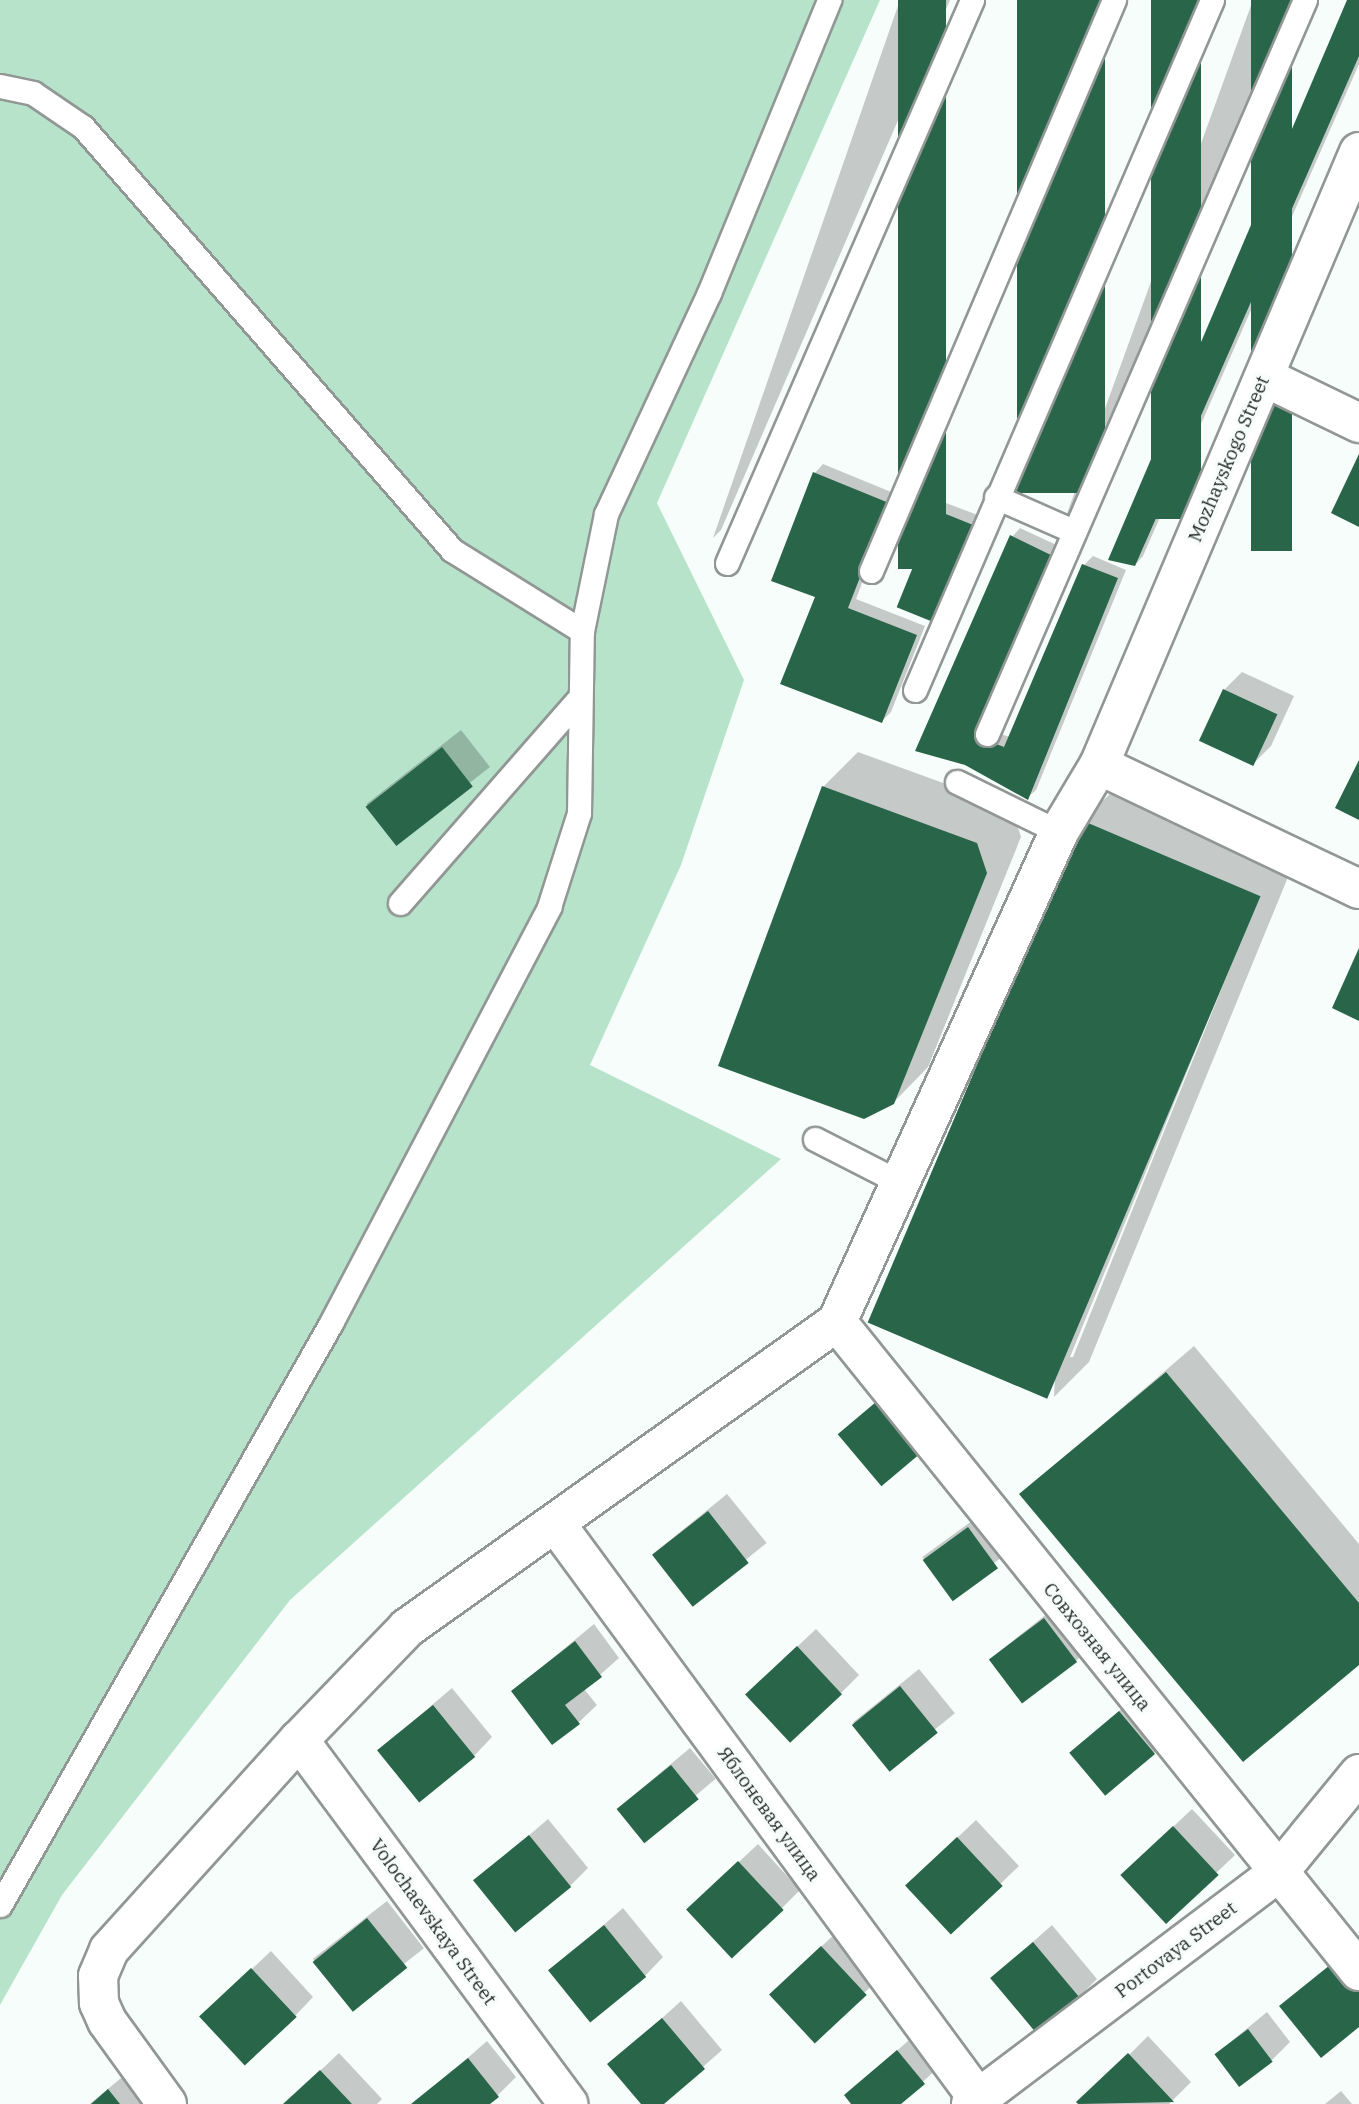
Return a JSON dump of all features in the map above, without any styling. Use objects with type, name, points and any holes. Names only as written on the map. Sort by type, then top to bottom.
[{"type":"street","name":"Mozhayskogo Street","points":[[837,1322],[903,1184],[1059,832],[1099,765],[1359,152]]},
{"type":"street","points":[[1264,377],[1359,423]]},
{"type":"street","points":[[1099,765],[1359,889]]},
{"type":"street","points":[[167,2104],[107,2021],[99,2003],[97,1976],[109,1950],[299,1740],[407,1628],[837,1322]]},
{"type":"street","name":"Совхозная улица","points":[[837,1322],[1359,1971]]},
{"type":"street","name":"Яблоневая улица","points":[[556,1524],[977,2102]]},
{"type":"street","name":"Volochaevskaya Street","points":[[299,1740],[568,2104]]},
{"type":"street","name":"Portovaya Street","points":[[977,2102],[1278,1873],[1359,1774]]},
{"type":"lane","points":[[0,1905],[331,1323],[549,907],[579,813],[578,700],[582,631],[606,514],[709,293],[829,0]]},
{"type":"lane","points":[[727,562],[972,0]]},
{"type":"lane","points":[[871,571],[1114,0]]},
{"type":"lane","points":[[915,690],[1212,0]]},
{"type":"lane","points":[[987,734],[1305,0]]},
{"type":"lane","points":[[0,86],[33,93],[83,127],[452,550],[582,631]]},
{"type":"lane","points":[[996,497],[1073,531]]},
{"type":"lane","points":[[400,903],[578,700]]},
{"type":"lane","points":[[957,782],[1059,832]]},
{"type":"lane","points":[[815,1139],[903,1184]]},
{"type":"green space","points":[[0,0],[880,0],[657,503],[744,680],[681,865],[590,1065],[781,1159],[290,1600],[62,1895],[0,2005]]},
{"type":"building","points":[[898,0],[946,0],[946,569],[898,569]]},
{"type":"building","points":[[1017,0],[1105,0],[1105,493],[1017,493]]},
{"type":"building","points":[[1151,0],[1201,0],[1201,519],[1151,519]]},
{"type":"building","points":[[1251,0],[1292,0],[1292,551],[1251,551]]},
{"type":"building","points":[[1347,0],[1359,0],[1359,56],[1135,566],[1108,560]]},
{"type":"building","points":[[1359,454],[1359,527],[1331,513]]},
{"type":"building","points":[[813,472],[889,503],[848,608],[917,635],[882,723],[780,684],[815,597],[771,581]]},
{"type":"building","points":[[936,510],[975,526],[936,623],[897,607]]},
{"type":"building","points":[[1010,535],[1057,558],[978,737],[1004,747],[1082,564],[1118,578],[1028,800],[965,765],[915,751]]},
{"type":"building","points":[[1223,689],[1277,714],[1253,766],[1199,741]]},
{"type":"building","points":[[442,747],[473,786],[396,846],[366,807]]},
{"type":"building","points":[[1359,760],[1359,820],[1335,808]]},
{"type":"building","points":[[822,786],[977,843],[987,873],[894,1104],[864,1119],[718,1066]]},
{"type":"building","points":[[1081,820],[1260,896],[1047,1399],[868,1323]]},
{"type":"building","points":[[1359,948],[1359,1021],[1332,1008]]},
{"type":"building","points":[[1166,1372],[1359,1603],[1359,1665],[1243,1762],[1019,1494]]},
{"type":"building","points":[[876,1402],[920,1454],[881,1486],[838,1434]]},
{"type":"building","points":[[708,1511],[749,1563],[693,1607],[652,1555]]},
{"type":"building","points":[[968,1527],[998,1568],[953,1601],[923,1560]]},
{"type":"building","points":[[1044,1618],[1077,1662],[1022,1703],[989,1660]]},
{"type":"building","points":[[575,1641],[602,1677],[565,1705],[580,1724],[552,1745],[511,1691]]},
{"type":"building","points":[[797,1646],[842,1694],[790,1743],[745,1694]]},
{"type":"building","points":[[900,1686],[938,1733],[890,1772],[852,1725]]},
{"type":"building","points":[[433,1705],[475,1757],[419,1802],[377,1750]]},
{"type":"building","points":[[1119,1711],[1155,1754],[1105,1796],[1069,1753]]},
{"type":"building","points":[[671,1765],[699,1799],[644,1843],[617,1809]]},
{"type":"building","points":[[1173,1826],[1219,1875],[1166,1924],[1120,1875]]},
{"type":"building","points":[[529,1835],[571,1887],[515,1932],[473,1880]]},
{"type":"building","points":[[957,1837],[1003,1886],[951,1934],[905,1885]]},
{"type":"building","points":[[738,1861],[784,1910],[732,1958],[686,1909]]},
{"type":"building","points":[[367,1918],[407,1968],[353,2012],[313,1962]]},
{"type":"building","points":[[604,1925],[646,1977],[590,2022],[548,1970]]},
{"type":"building","points":[[1033,1942],[1080,1998],[1037,2034],[990,1978]]},
{"type":"building","points":[[821,1946],[867,1995],[815,2043],[769,1994]]},
{"type":"building","points":[[1335,1961],[1359,1991],[1359,2027],[1321,2058],[1279,2006]]},
{"type":"building","points":[[251,1968],[297,2017],[245,2065],[199,2016]]},
{"type":"building","points":[[662,2018],[705,2069],[664,2104],[641,2104],[607,2064]]},
{"type":"building","points":[[1248,2029],[1273,2062],[1239,2087],[1214,2054]]},
{"type":"building","points":[[897,2050],[925,2084],[901,2104],[851,2104],[844,2095]]},
{"type":"building","points":[[1128,2053],[1174,2102],[1076,2102]]},
{"type":"building","points":[[468,2058],[499,2097],[490,2104],[411,2104]]},
{"type":"building","points":[[320,2070],[352,2104],[283,2104]]},
{"type":"building","points":[[108,2089],[120,2104],[91,2104]]}]
